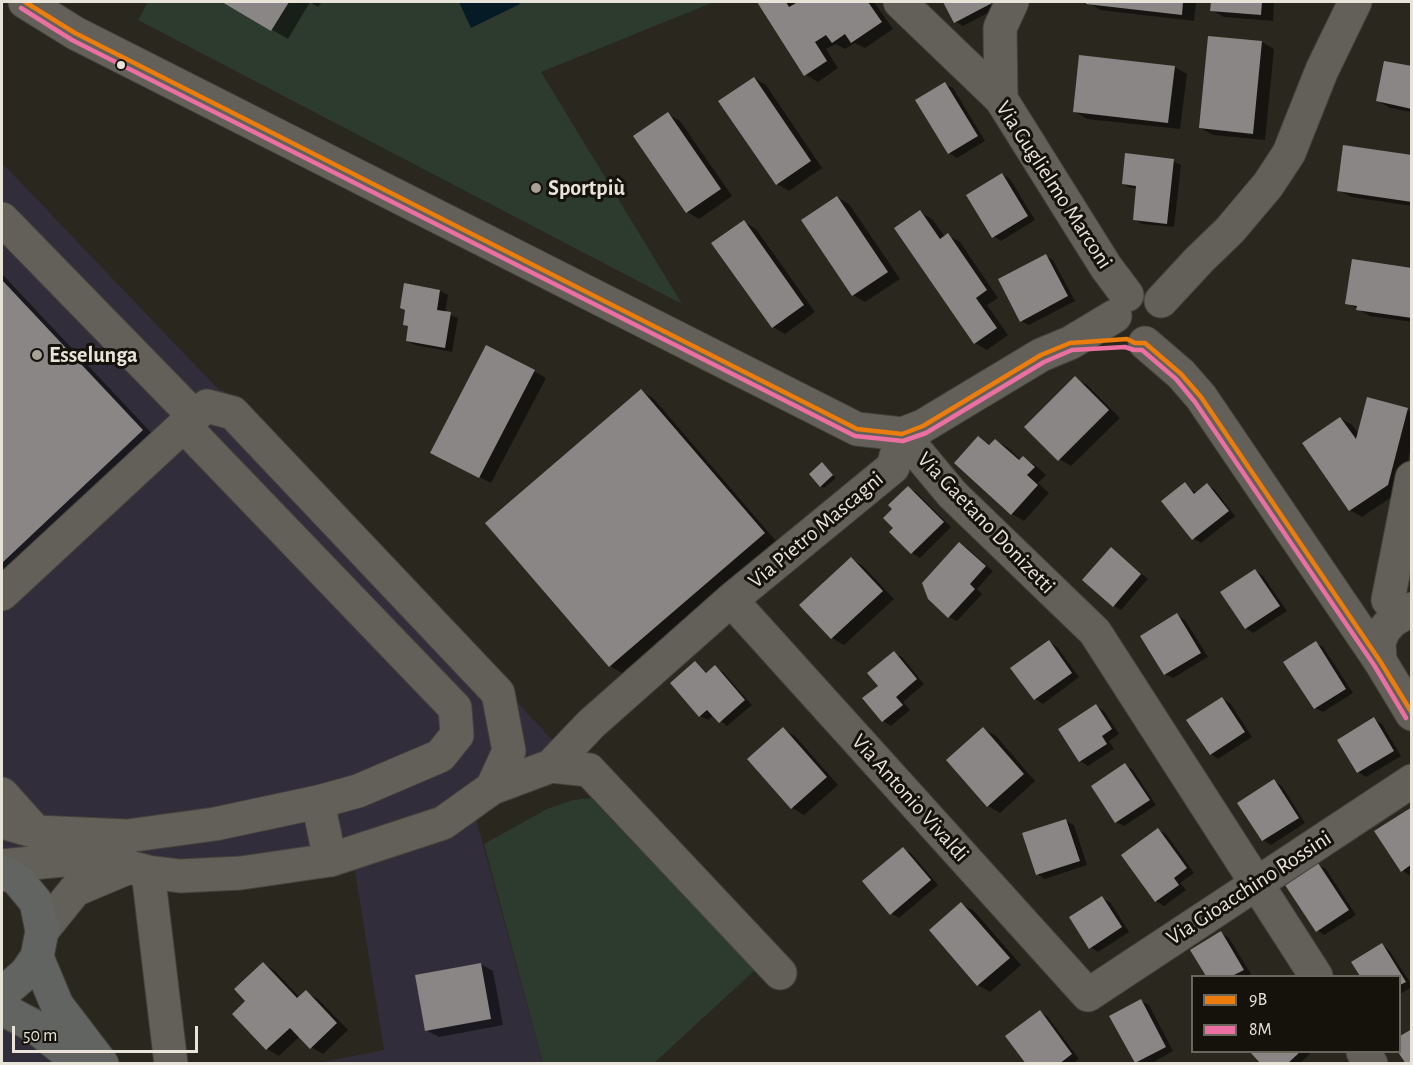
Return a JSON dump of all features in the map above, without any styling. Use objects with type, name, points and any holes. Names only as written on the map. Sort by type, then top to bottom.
[{"type":"main road","points":[[2,872],[17,879],[36,902],[40,944],[57,1005],[102,1064]]},
{"type":"main road","points":[[2,990],[11,986],[26,973],[40,944]]},
{"type":"main road","points":[[2,1009],[34,1026],[81,1064]]},
{"type":"street","name":"Via Gaetano Donizetti","points":[[25,2],[75,33],[857,429],[902,434],[952,494],[1095,632],[1315,975]]},
{"type":"street","name":"Via Guglielmo Marconi","points":[[900,2],[1001,99],[1140,320],[1201,397],[1380,661],[1412,714]]},
{"type":"street","points":[[1001,99],[1000,28],[1012,2]]},
{"type":"street","points":[[902,434],[923,426],[1041,355],[1140,320],[1230,230],[1268,185],[1289,153],[1322,70],[1355,2]]},
{"type":"street","points":[[2,219],[455,708],[457,735],[440,756],[358,791],[215,824],[126,836],[36,832],[2,822]]},
{"type":"street","points":[[2,594],[207,406],[233,413],[498,693],[509,751],[492,788]]},
{"type":"street","name":"Via Pietro Mascagni","points":[[551,766],[591,724],[731,600],[893,467],[902,434]]},
{"type":"street","points":[[1380,661],[1379,642],[1384,630],[1404,603],[1412,478]]},
{"type":"street","name":"Via Antonio Vivaldi","points":[[731,600],[1088,995]]},
{"type":"street","points":[[1348,616],[1404,603]]},
{"type":"street","points":[[2,866],[63,860],[180,876],[241,873],[330,860],[443,822],[492,788],[551,766],[589,770],[780,973]]},
{"type":"street","name":"Via Gioacchino Rossini","points":[[1088,995],[1412,781]]},
{"type":"street","points":[[2,794],[36,832]]},
{"type":"street","points":[[318,802],[330,860]]},
{"type":"street","points":[[40,944],[75,890],[138,870]]},
{"type":"street","points":[[138,870],[171,1064]]},
{"type":"shaded area","points":[[2,163],[218,389],[236,396],[553,741],[547,759],[443,817],[249,867],[2,859]]},
{"type":"shaded area","points":[[473,808],[543,1063],[312,1064],[384,1050],[353,859]]},
{"type":"shaded area","points":[[2,1016],[72,1063],[2,1063]]},
{"type":"green space","name":"Sportpiù","points":[[148,2],[714,2],[541,72],[682,304],[138,20]]},
{"type":"green space","points":[[591,798],[755,970],[654,1063],[543,1063],[484,844],[547,809],[573,800]]},
{"type":"water","points":[[459,2],[519,2],[520,4],[471,28]]},
{"type":"building","points":[[222,2],[289,2],[271,31]]},
{"type":"building","points":[[757,2],[786,2],[789,7],[798,2],[868,2],[882,22],[851,43],[845,34],[832,43],[826,35],[815,42],[827,61],[804,76]]},
{"type":"building","points":[[943,2],[994,2],[954,23]]},
{"type":"building","points":[[1086,2],[1183,2],[1182,15],[1086,4]]},
{"type":"building","points":[[1211,2],[1262,2],[1261,15],[1210,11]]},
{"type":"building","points":[[1208,36],[1262,41],[1253,134],[1199,128]]},
{"type":"building","points":[[1079,55],[1175,66],[1168,123],[1073,112]]},
{"type":"building","points":[[1384,61],[1412,66],[1412,109],[1376,101]]},
{"type":"building","points":[[754,77],[811,161],[776,185],[718,101]]},
{"type":"building","points":[[945,82],[978,136],[948,154],[915,100]]},
{"type":"building","points":[[668,112],[721,189],[686,213],[633,136]]},
{"type":"building","points":[[1343,145],[1412,155],[1412,202],[1337,191]]},
{"type":"building","points":[[1125,153],[1174,159],[1167,224],[1133,220],[1136,186],[1122,184]]},
{"type":"building","points":[[1002,173],[1028,216],[992,238],[966,195]]},
{"type":"building","points":[[837,196],[888,272],[852,296],[801,220]]},
{"type":"building","points":[[920,210],[940,239],[948,233],[987,290],[976,298],[997,328],[974,344],[894,228]]},
{"type":"building","points":[[744,220],[804,305],[772,328],[711,243]]},
{"type":"building","points":[[1046,254],[1068,296],[1020,322],[998,279]]},
{"type":"building","points":[[1352,259],[1412,268],[1412,318],[1356,310],[1357,306],[1345,304]]},
{"type":"building","name":"Esselunga","points":[[2,280],[143,430],[2,563]]},
{"type":"building","points":[[404,283],[440,290],[437,310],[451,312],[445,348],[406,341],[408,326],[403,325],[405,310],[400,308]]},
{"type":"building","points":[[486,345],[535,370],[479,478],[430,453]]},
{"type":"building","points":[[1075,376],[1109,410],[1058,461],[1024,427]]},
{"type":"building","points":[[641,389],[765,533],[609,667],[485,523]]},
{"type":"building","points":[[1367,397],[1408,408],[1388,485],[1349,511],[1302,443],[1340,417],[1356,439]]},
{"type":"building","points":[[978,436],[989,445],[995,439],[1019,460],[1023,456],[1035,467],[1027,475],[1038,485],[1011,515],[954,463]]},
{"type":"building","points":[[822,462],[833,475],[820,487],[809,474]]},
{"type":"building","points":[[1185,482],[1194,494],[1207,483],[1229,511],[1192,540],[1161,501]]},
{"type":"building","points":[[908,486],[944,522],[911,554],[889,532],[893,528],[883,518],[892,509],[888,505]]},
{"type":"building","points":[[959,542],[986,566],[970,584],[975,589],[948,618],[928,599],[922,583]]},
{"type":"building","points":[[1111,547],[1141,574],[1113,607],[1082,580]]},
{"type":"building","points":[[851,557],[883,591],[831,639],[799,605]]},
{"type":"building","points":[[1255,569],[1280,606],[1245,629],[1220,592]]},
{"type":"building","points":[[1177,613],[1201,653],[1164,675],[1140,636]]},
{"type":"building","points":[[1049,640],[1072,673],[1034,700],[1010,668]]},
{"type":"building","points":[[1316,641],[1346,689],[1314,709],[1283,662]]},
{"type":"building","points":[[894,651],[917,679],[896,697],[903,705],[882,722],[862,698],[878,686],[867,673]]},
{"type":"building","points":[[695,661],[706,673],[715,665],[745,700],[719,723],[707,710],[699,717],[670,683]]},
{"type":"building","points":[[1222,697],[1245,732],[1210,755],[1186,720]]},
{"type":"building","points":[[1096,704],[1112,729],[1102,736],[1107,744],[1079,762],[1058,729]]},
{"type":"building","points":[[1374,717],[1394,751],[1357,773],[1337,740]]},
{"type":"building","points":[[783,727],[827,777],[791,809],[747,759]]},
{"type":"building","points":[[983,727],[1024,774],[987,807],[946,760]]},
{"type":"building","points":[[1125,763],[1150,800],[1115,823],[1091,786]]},
{"type":"building","points":[[1274,779],[1299,818],[1262,841],[1237,803]]},
{"type":"building","points":[[1412,807],[1412,864],[1401,872],[1374,831]]},
{"type":"building","points":[[1066,819],[1080,861],[1036,875],[1022,833]]},
{"type":"building","points":[[1158,828],[1187,868],[1174,878],[1179,885],[1155,902],[1121,855]]},
{"type":"building","points":[[903,847],[931,880],[890,915],[862,881]]},
{"type":"building","points":[[1318,863],[1349,910],[1316,932],[1285,885]]},
{"type":"building","points":[[1102,896],[1122,927],[1089,949],[1069,917]]},
{"type":"building","points":[[961,902],[1010,958],[977,986],[929,930]]},
{"type":"building","points":[[1221,931],[1244,970],[1234,975],[1205,975],[1190,950]]},
{"type":"building","points":[[1382,943],[1406,982],[1401,984],[1401,975],[1359,975],[1351,962]]},
{"type":"building","points":[[263,962],[297,998],[306,990],[337,1023],[310,1049],[290,1028],[266,1050],[232,1014],[245,1001],[234,989]]},
{"type":"building","points":[[481,963],[491,1019],[425,1031],[415,975]]},
{"type":"building","points":[[1141,999],[1166,1047],[1135,1063],[1109,1016]]},
{"type":"building","points":[[1040,1010],[1072,1054],[1059,1064],[1026,1064],[1005,1036]]},
{"type":"building","points":[[1412,1029],[1412,1064],[1406,1064],[1399,1053],[1401,1053],[1401,1035]]},
{"type":"building","points":[[1251,1053],[1299,1053],[1287,1064],[1261,1064]]},
{"type":"transit line","name":"9B","points":[[25,2],[75,33],[857,429],[902,434],[923,426],[1041,355],[1070,343],[1127,339],[1135,343],[1145,343],[1181,374],[1201,397],[1380,661],[1412,713]]},
{"type":"transit line","name":"8M","points":[[21,8],[72,40],[855,436],[903,441],[926,433],[1044,362],[1072,350],[1125,347],[1142,350],[1176,379],[1195,402],[1374,665],[1406,718]]},
{"type":"place","name":"Sportpiù","points":[[536,188]]},
{"type":"place","name":"Esselunga","points":[[37,355]]}]
